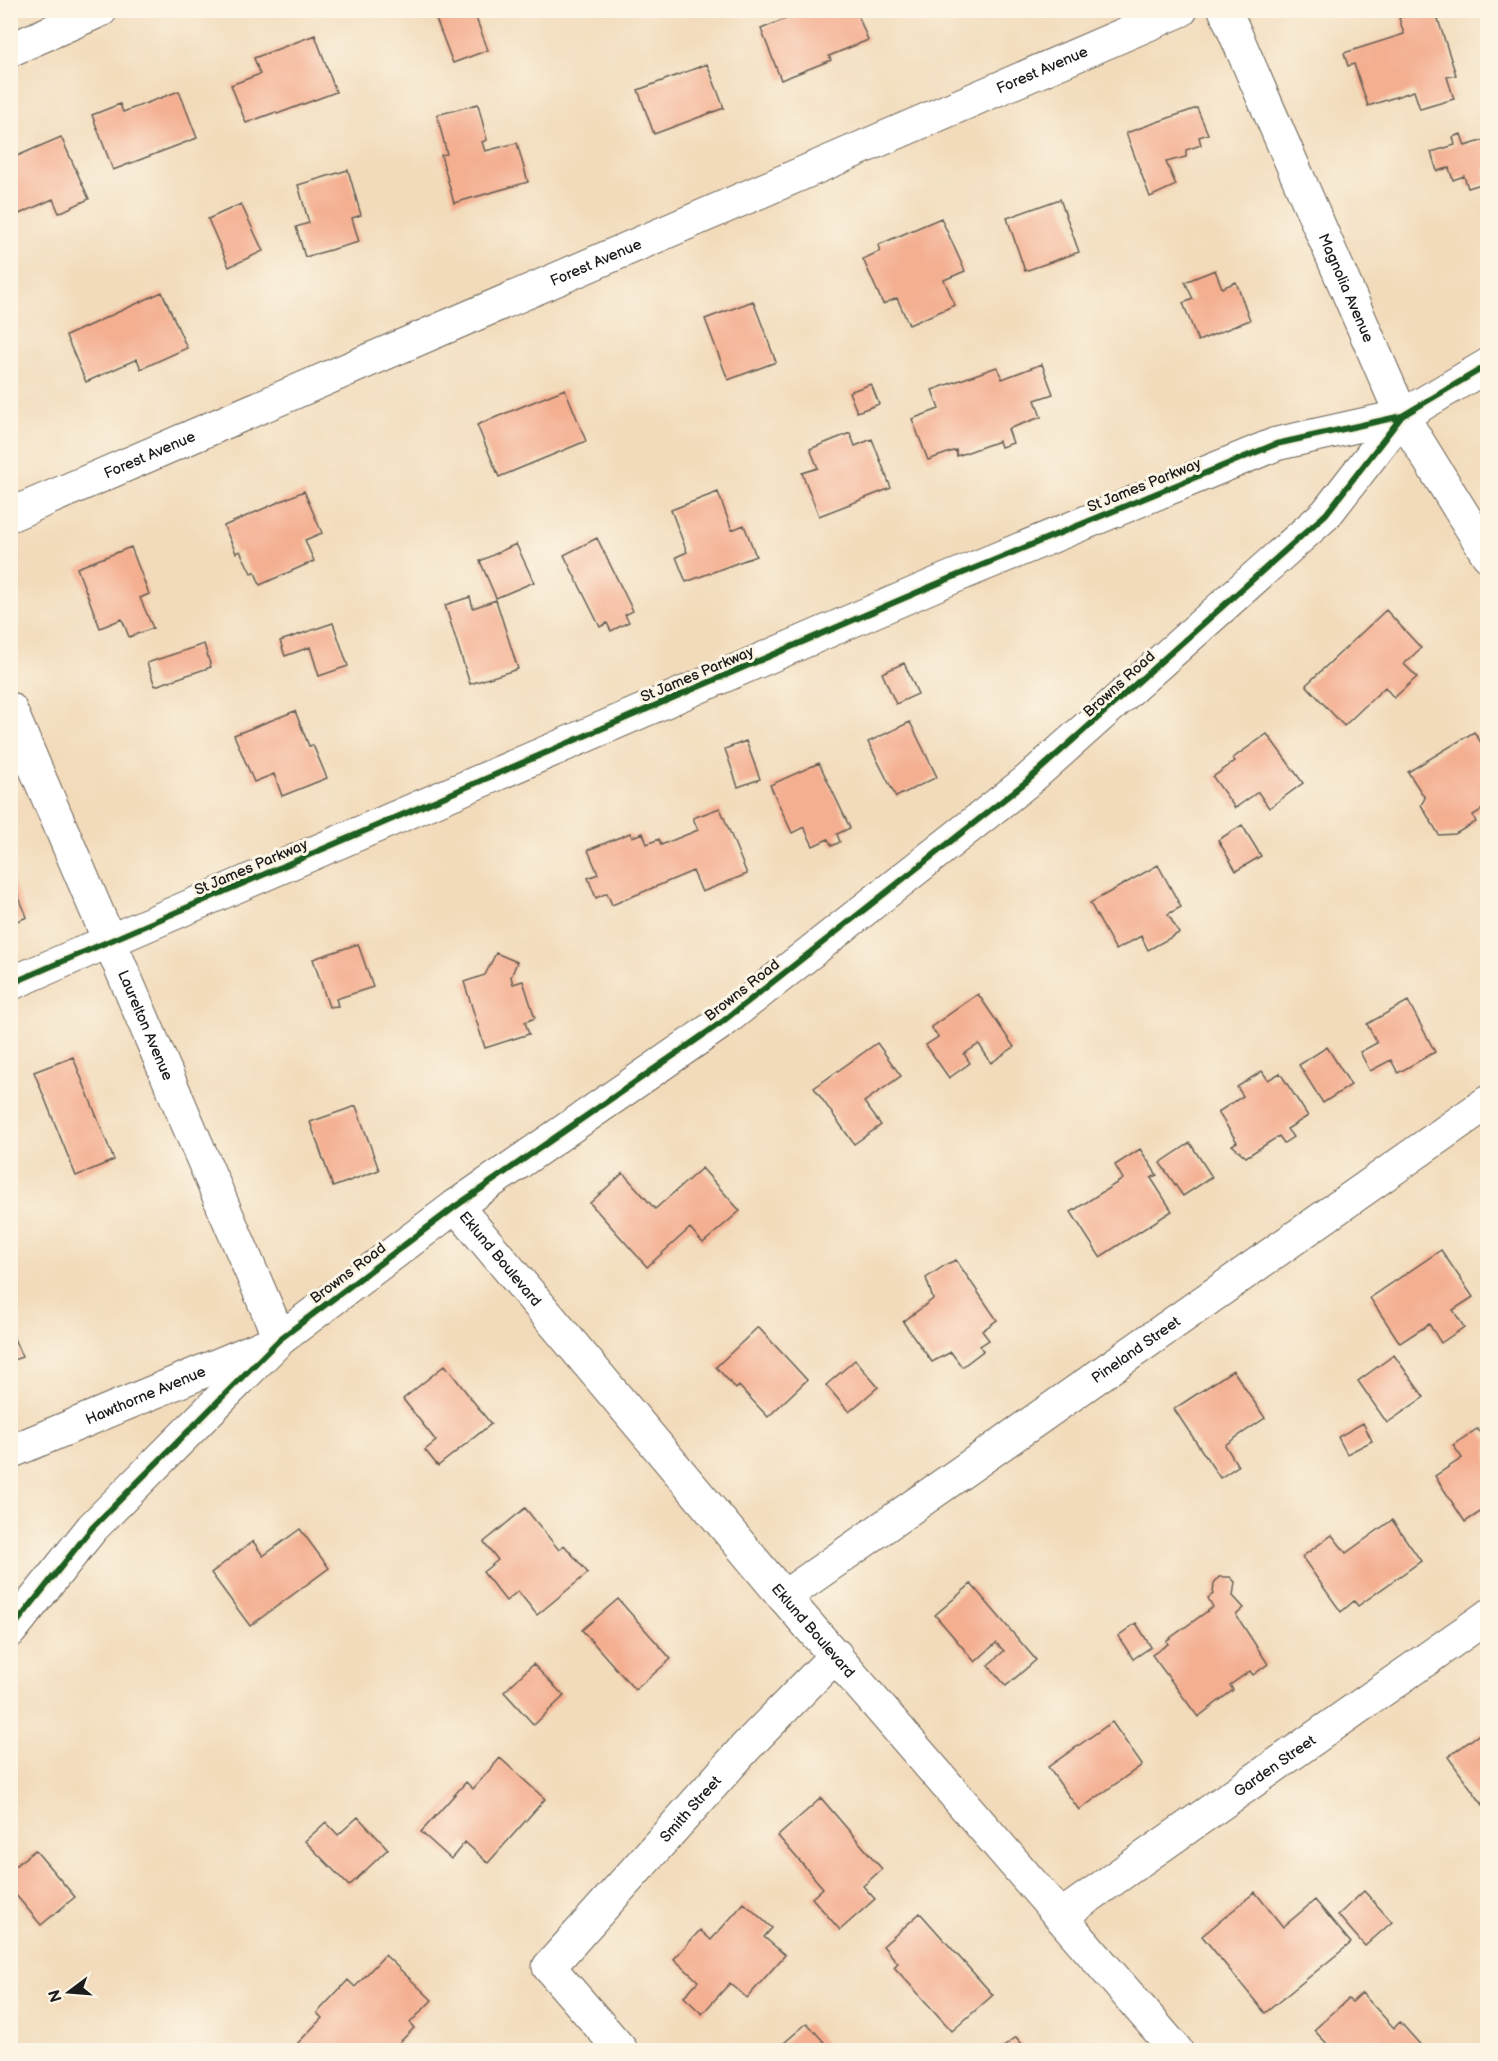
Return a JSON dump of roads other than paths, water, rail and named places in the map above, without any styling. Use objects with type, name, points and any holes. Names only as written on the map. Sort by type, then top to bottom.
[{"type":"street","points":[[10,50],[101,10]]},
{"type":"street","name":"Forest Avenue","points":[[10,515],[1181,10]]},
{"type":"street","name":"Magnolia Avenue","points":[[1225,10],[1402,416],[1488,555]]},
{"type":"street","name":"Browns Road","points":[[10,1630],[92,1528],[280,1339],[456,1206],[722,1022],[1026,782],[1326,514],[1402,416],[1488,365]]},
{"type":"street","name":"St James Parkway","points":[[10,984],[946,580],[1275,444],[1402,416]]},
{"type":"street","name":"Laurelton Avenue","points":[[10,709],[280,1339]]},
{"type":"street","name":"Pineland Street","points":[[784,1597],[1488,1102]]},
{"type":"street","name":"Eklund Boulevard","points":[[456,1206],[784,1597],[1176,2050]]},
{"type":"street","name":"Hawthorne Avenue","points":[[10,1452],[280,1339]]},
{"type":"street","name":"Garden Street","points":[[1061,1916],[1488,1616]]},
{"type":"street","name":"Smith Street","points":[[621,2050],[549,1967],[745,1748],[836,1655]]}]
